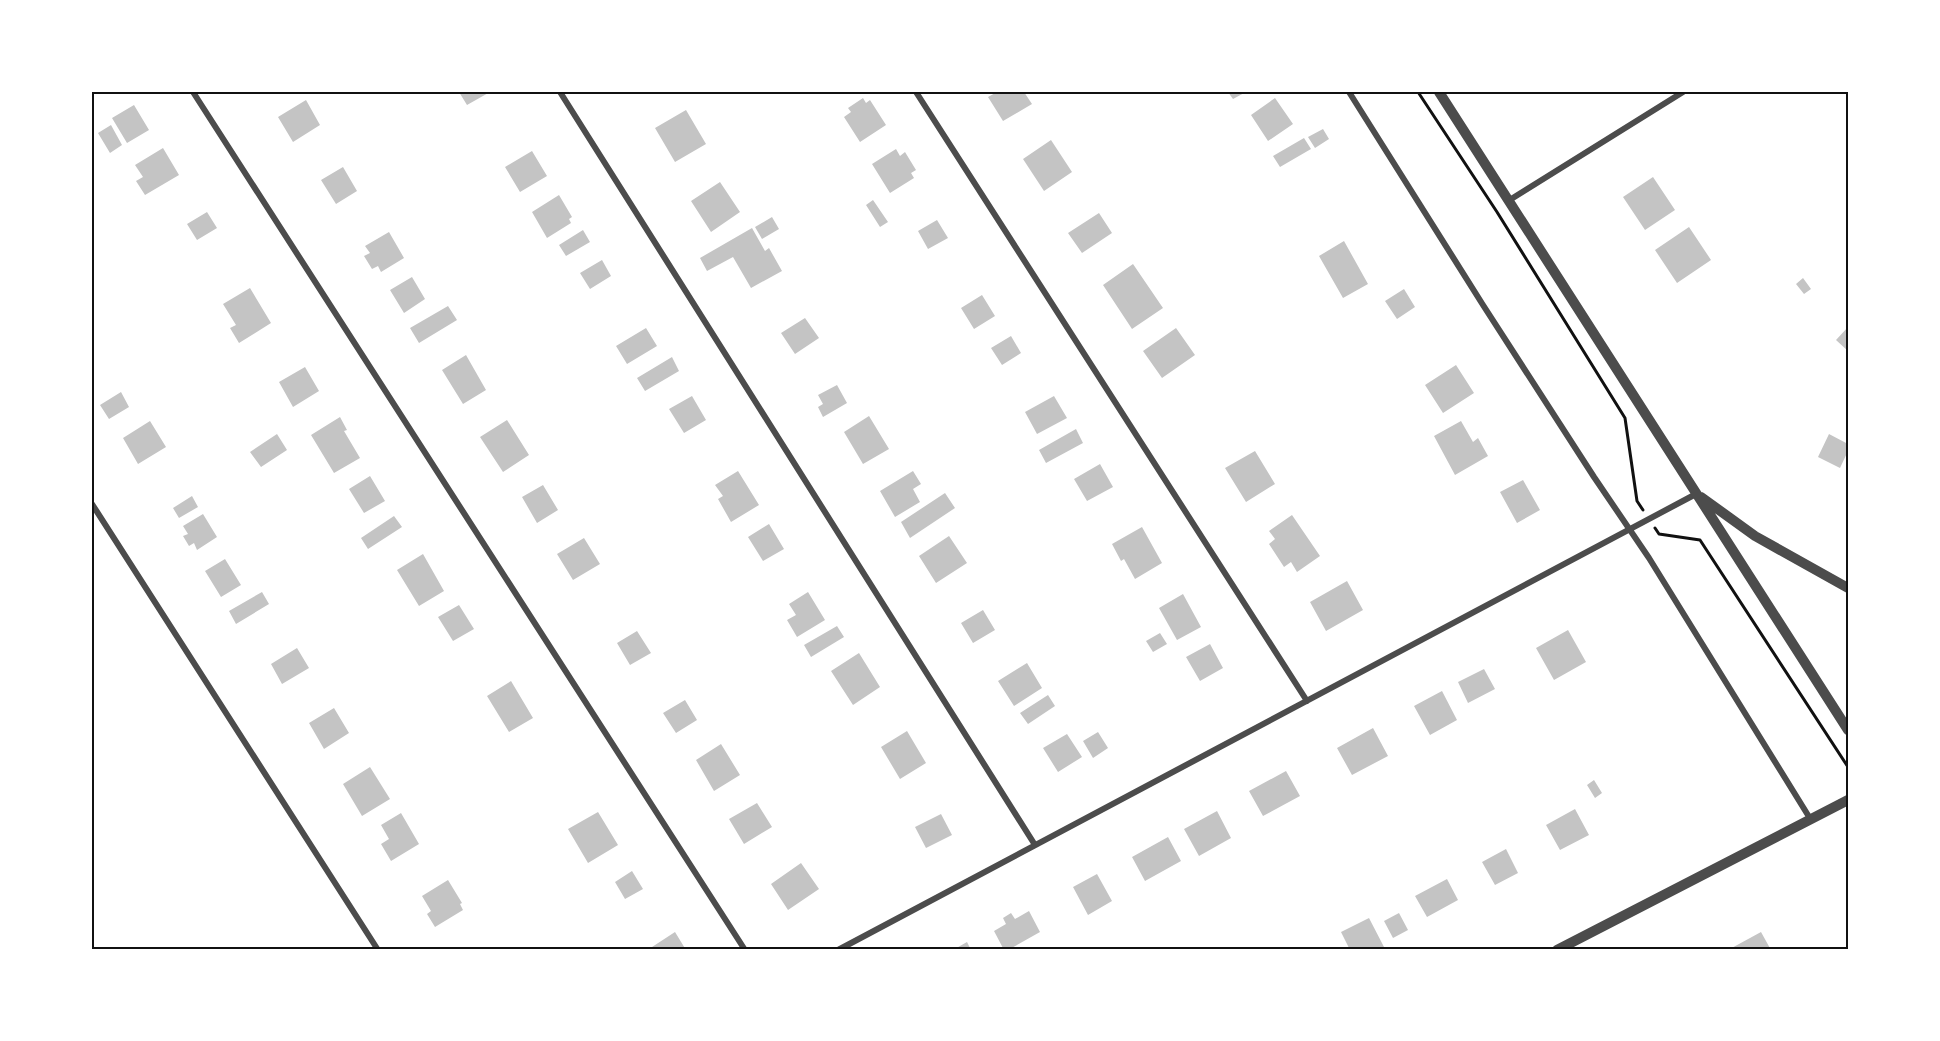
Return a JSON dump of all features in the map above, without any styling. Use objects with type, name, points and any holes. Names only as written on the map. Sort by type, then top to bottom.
[{"type":"street","points":[[193,92],[745,950]]},
{"type":"street","points":[[560,92],[1035,845]]},
{"type":"street","points":[[915,92],[1307,700]]},
{"type":"street","points":[[1349,92],[1495,324],[1630,529],[1811,820]]},
{"type":"street","points":[[1438,92],[1848,730]]},
{"type":"street","points":[[1508,201],[1683,92]]},
{"type":"street","points":[[838,950],[1696,494]]},
{"type":"street","points":[[1696,494],[1755,536],[1848,588]]},
{"type":"street","points":[[92,504],[378,950]]},
{"type":"street","points":[[1557,950],[1848,800]]},
{"type":"path","points":[[1418,92],[1497,212],[1625,418],[1637,501],[1648,518]]},
{"type":"path","points":[[1654,526],[1659,534],[1700,540],[1848,767]]},
{"type":"building","points":[[459,92],[490,92],[467,105]]},
{"type":"building","points":[[997,92],[1024,92],[1032,104],[1003,121],[988,97]]},
{"type":"building","points":[[1228,92],[1246,92],[1233,99]]},
{"type":"building","points":[[863,98],[866,103],[870,100],[886,125],[860,142],[844,117],[851,112],[848,108]]},
{"type":"building","points":[[1275,98],[1293,124],[1268,141],[1251,115]]},
{"type":"building","points":[[306,100],[320,125],[293,142],[278,117]]},
{"type":"building","points":[[134,105],[149,130],[127,143],[112,118]]},
{"type":"building","points":[[686,110],[706,144],[675,162],[655,128]]},
{"type":"building","points":[[111,125],[122,145],[110,153],[98,133]]},
{"type":"building","points":[[1323,129],[1329,139],[1315,148],[1308,137]]},
{"type":"building","points":[[1304,138],[1311,149],[1280,167],[1273,156]]},
{"type":"building","points":[[1051,140],[1072,172],[1044,191],[1023,159]]},
{"type":"building","points":[[163,148],[179,175],[145,195],[136,181],[143,177],[135,165]]},
{"type":"building","points":[[896,149],[900,156],[905,152],[916,170],[911,173],[914,178],[890,193],[872,164]]},
{"type":"building","points":[[532,151],[547,176],[520,192],[505,167]]},
{"type":"building","points":[[343,167],[357,191],[336,204],[321,180]]},
{"type":"building","points":[[1653,177],[1675,210],[1645,230],[1623,197]]},
{"type":"building","points":[[720,182],[740,212],[711,232],[691,201]]},
{"type":"building","points":[[559,195],[572,217],[569,219],[571,223],[547,238],[532,212]]},
{"type":"building","points":[[873,200],[888,222],[880,227],[866,205]]},
{"type":"building","points":[[207,212],[217,228],[197,240],[187,224]]},
{"type":"building","points":[[1099,213],[1112,233],[1082,253],[1068,233]]},
{"type":"building","points":[[772,217],[779,229],[762,239],[755,227]]},
{"type":"building","points":[[937,220],[948,238],[928,249],[918,231]]},
{"type":"building","points":[[1689,227],[1711,260],[1677,283],[1655,250]]},
{"type":"building","points":[[752,228],[765,251],[769,248],[782,271],[751,288],[733,257],[707,271],[700,258]]},
{"type":"building","points":[[583,230],[590,242],[566,256],[559,245]]},
{"type":"building","points":[[389,232],[404,258],[381,272],[378,266],[372,269],[364,256],[370,253],[365,246]]},
{"type":"building","points":[[1344,241],[1368,284],[1343,298],[1319,256]]},
{"type":"building","points":[[602,260],[611,276],[590,289],[580,273]]},
{"type":"building","points":[[1133,264],[1163,308],[1132,329],[1103,285]]},
{"type":"building","points":[[412,277],[425,299],[404,313],[390,290]]},
{"type":"building","points":[[1803,278],[1811,289],[1804,294],[1796,284]]},
{"type":"building","points":[[250,288],[271,323],[239,343],[230,328],[236,325],[223,304]]},
{"type":"building","points":[[1404,289],[1415,307],[1397,319],[1385,301]]},
{"type":"building","points":[[982,295],[995,316],[974,329],[961,308]]},
{"type":"building","points":[[448,306],[457,320],[419,343],[410,328]]},
{"type":"building","points":[[805,318],[819,338],[795,354],[781,333]]},
{"type":"building","points":[[1848,327],[1848,351],[1836,340]]},
{"type":"building","points":[[646,328],[657,346],[627,364],[616,346]]},
{"type":"building","points":[[1176,328],[1195,355],[1162,378],[1143,351]]},
{"type":"building","points":[[1011,336],[1021,353],[1002,365],[991,348]]},
{"type":"building","points":[[466,355],[486,390],[463,404],[442,370]]},
{"type":"building","points":[[672,357],[679,371],[645,391],[637,378]]},
{"type":"building","points":[[1456,365],[1474,393],[1443,413],[1425,385]]},
{"type":"building","points":[[305,367],[319,391],[293,407],[279,382]]},
{"type":"building","points":[[837,385],[847,403],[823,417],[818,407],[823,404],[818,395]]},
{"type":"building","points":[[121,392],[129,407],[109,419],[100,405]]},
{"type":"building","points":[[692,396],[706,420],[684,433],[669,409]]},
{"type":"building","points":[[1054,396],[1067,418],[1037,434],[1025,412]]},
{"type":"building","points":[[869,416],[889,449],[863,464],[844,432]]},
{"type":"building","points":[[340,417],[347,430],[344,431],[360,458],[334,473],[311,435]]},
{"type":"building","points":[[507,420],[529,455],[503,472],[480,437]]},
{"type":"building","points":[[150,421],[166,447],[138,464],[123,438]]},
{"type":"building","points":[[1461,421],[1473,442],[1478,438],[1488,456],[1455,475],[1434,436]]},
{"type":"building","points":[[1076,429],[1083,443],[1046,463],[1039,450]]},
{"type":"building","points":[[277,434],[287,450],[261,467],[250,452]]},
{"type":"building","points":[[1829,434],[1848,444],[1848,451],[1840,468],[1818,457]]},
{"type":"building","points":[[1255,451],[1275,484],[1246,502],[1225,468]]},
{"type":"building","points":[[1100,464],[1113,487],[1087,501],[1074,479]]},
{"type":"building","points":[[738,471],[759,505],[731,522],[718,499],[723,496],[715,485]]},
{"type":"building","points":[[913,471],[921,484],[913,489],[920,502],[895,517],[880,491]]},
{"type":"building","points":[[370,476],[385,501],[364,513],[349,489]]},
{"type":"building","points":[[1523,480],[1540,510],[1517,523],[1500,492]]},
{"type":"building","points":[[543,485],[558,510],[537,523],[522,497]]},
{"type":"building","points":[[945,493],[955,508],[910,538],[901,522]]},
{"type":"building","points":[[192,496],[198,507],[179,518],[173,508]]},
{"type":"building","points":[[203,514],[217,537],[197,550],[194,543],[189,546],[183,536],[188,534],[183,526]]},
{"type":"building","points":[[1292,515],[1320,556],[1297,572],[1291,562],[1284,567],[1269,544],[1275,539],[1269,531]]},
{"type":"building","points":[[394,516],[402,527],[368,549],[361,538]]},
{"type":"building","points":[[769,524],[784,549],[763,561],[748,537]]},
{"type":"building","points":[[1142,527],[1162,563],[1135,579],[1124,559],[1121,561],[1112,544]]},
{"type":"building","points":[[949,536],[967,563],[936,583],[919,556]]},
{"type":"building","points":[[584,538],[600,564],[573,580],[557,554]]},
{"type":"building","points":[[423,554],[444,591],[419,606],[397,570]]},
{"type":"building","points":[[225,559],[241,585],[221,597],[205,571]]},
{"type":"building","points":[[1347,581],[1363,610],[1326,631],[1310,602]]},
{"type":"building","points":[[262,592],[269,604],[236,624],[229,611]]},
{"type":"building","points":[[808,592],[825,620],[797,637],[787,620],[796,615],[789,604]]},
{"type":"building","points":[[1183,594],[1201,627],[1177,640],[1159,608]]},
{"type":"building","points":[[459,605],[474,629],[453,641],[438,617]]},
{"type":"building","points":[[983,610],[995,630],[973,643],[961,623]]},
{"type":"building","points":[[837,626],[844,637],[811,657],[804,645]]},
{"type":"building","points":[[1568,630],[1586,662],[1554,680],[1536,648]]},
{"type":"building","points":[[637,631],[651,653],[630,665],[617,643]]},
{"type":"building","points":[[1160,633],[1167,644],[1153,652],[1146,641]]},
{"type":"building","points":[[1210,644],[1223,668],[1200,681],[1186,657]]},
{"type":"building","points":[[297,648],[309,668],[282,684],[271,664]]},
{"type":"building","points":[[859,653],[880,687],[853,705],[831,671]]},
{"type":"building","points":[[1027,663],[1042,688],[1014,706],[998,681]]},
{"type":"building","points":[[1484,669],[1495,689],[1468,703],[1458,682]]},
{"type":"building","points":[[511,681],[533,718],[509,732],[487,696]]},
{"type":"building","points":[[1442,691],[1457,720],[1430,735],[1414,706]]},
{"type":"building","points":[[1048,695],[1055,706],[1028,724],[1020,713]]},
{"type":"building","points":[[685,700],[697,720],[676,733],[663,713]]},
{"type":"building","points":[[334,708],[349,733],[324,749],[309,723]]},
{"type":"building","points":[[1373,728],[1388,756],[1352,775],[1337,748]]},
{"type":"building","points":[[907,731],[926,763],[900,779],[881,747]]},
{"type":"building","points":[[1098,732],[1108,748],[1093,758],[1083,741]]},
{"type":"building","points":[[1067,734],[1082,757],[1058,772],[1043,748]]},
{"type":"building","points":[[721,744],[740,775],[714,791],[696,760]]},
{"type":"building","points":[[370,767],[390,799],[362,816],[343,784]]},
{"type":"building","points":[[1286,771],[1300,796],[1263,816],[1249,791]]},
{"type":"building","points":[[1594,780],[1602,793],[1595,798],[1587,785]]},
{"type":"building","points":[[757,803],[772,827],[744,844],[729,819]]},
{"type":"building","points":[[1575,809],[1589,835],[1560,850],[1546,825]]},
{"type":"building","points":[[1217,811],[1231,838],[1199,856],[1184,829]]},
{"type":"building","points":[[598,812],[618,845],[588,863],[568,829]]},
{"type":"building","points":[[401,813],[419,844],[391,861],[381,844],[389,839],[381,825]]},
{"type":"building","points":[[941,814],[952,835],[926,848],[915,827]]},
{"type":"building","points":[[1168,837],[1181,861],[1145,881],[1132,857]]},
{"type":"building","points":[[1506,849],[1518,873],[1495,885],[1482,862]]},
{"type":"building","points":[[801,863],[819,889],[788,910],[771,884]]},
{"type":"building","points":[[632,871],[643,889],[625,899],[615,882]]},
{"type":"building","points":[[1097,874],[1112,901],[1088,915],[1073,887]]},
{"type":"building","points":[[1447,879],[1458,900],[1427,917],[1415,896]]},
{"type":"building","points":[[448,880],[462,903],[460,904],[463,910],[435,927],[427,914],[431,911],[422,896]]},
{"type":"building","points":[[1029,911],[1040,932],[1004,950],[994,931],[1006,924],[1003,918],[1011,913],[1015,919]]},
{"type":"building","points":[[1399,913],[1408,930],[1393,938],[1384,921]]},
{"type":"building","points":[[1369,918],[1384,947],[1378,950],[1350,950],[1341,932]]},
{"type":"building","points":[[675,932],[686,950],[653,950],[652,947]]},
{"type":"building","points":[[1761,932],[1771,950],[1728,950]]},
{"type":"building","points":[[967,942],[971,950],[953,950]]}]
